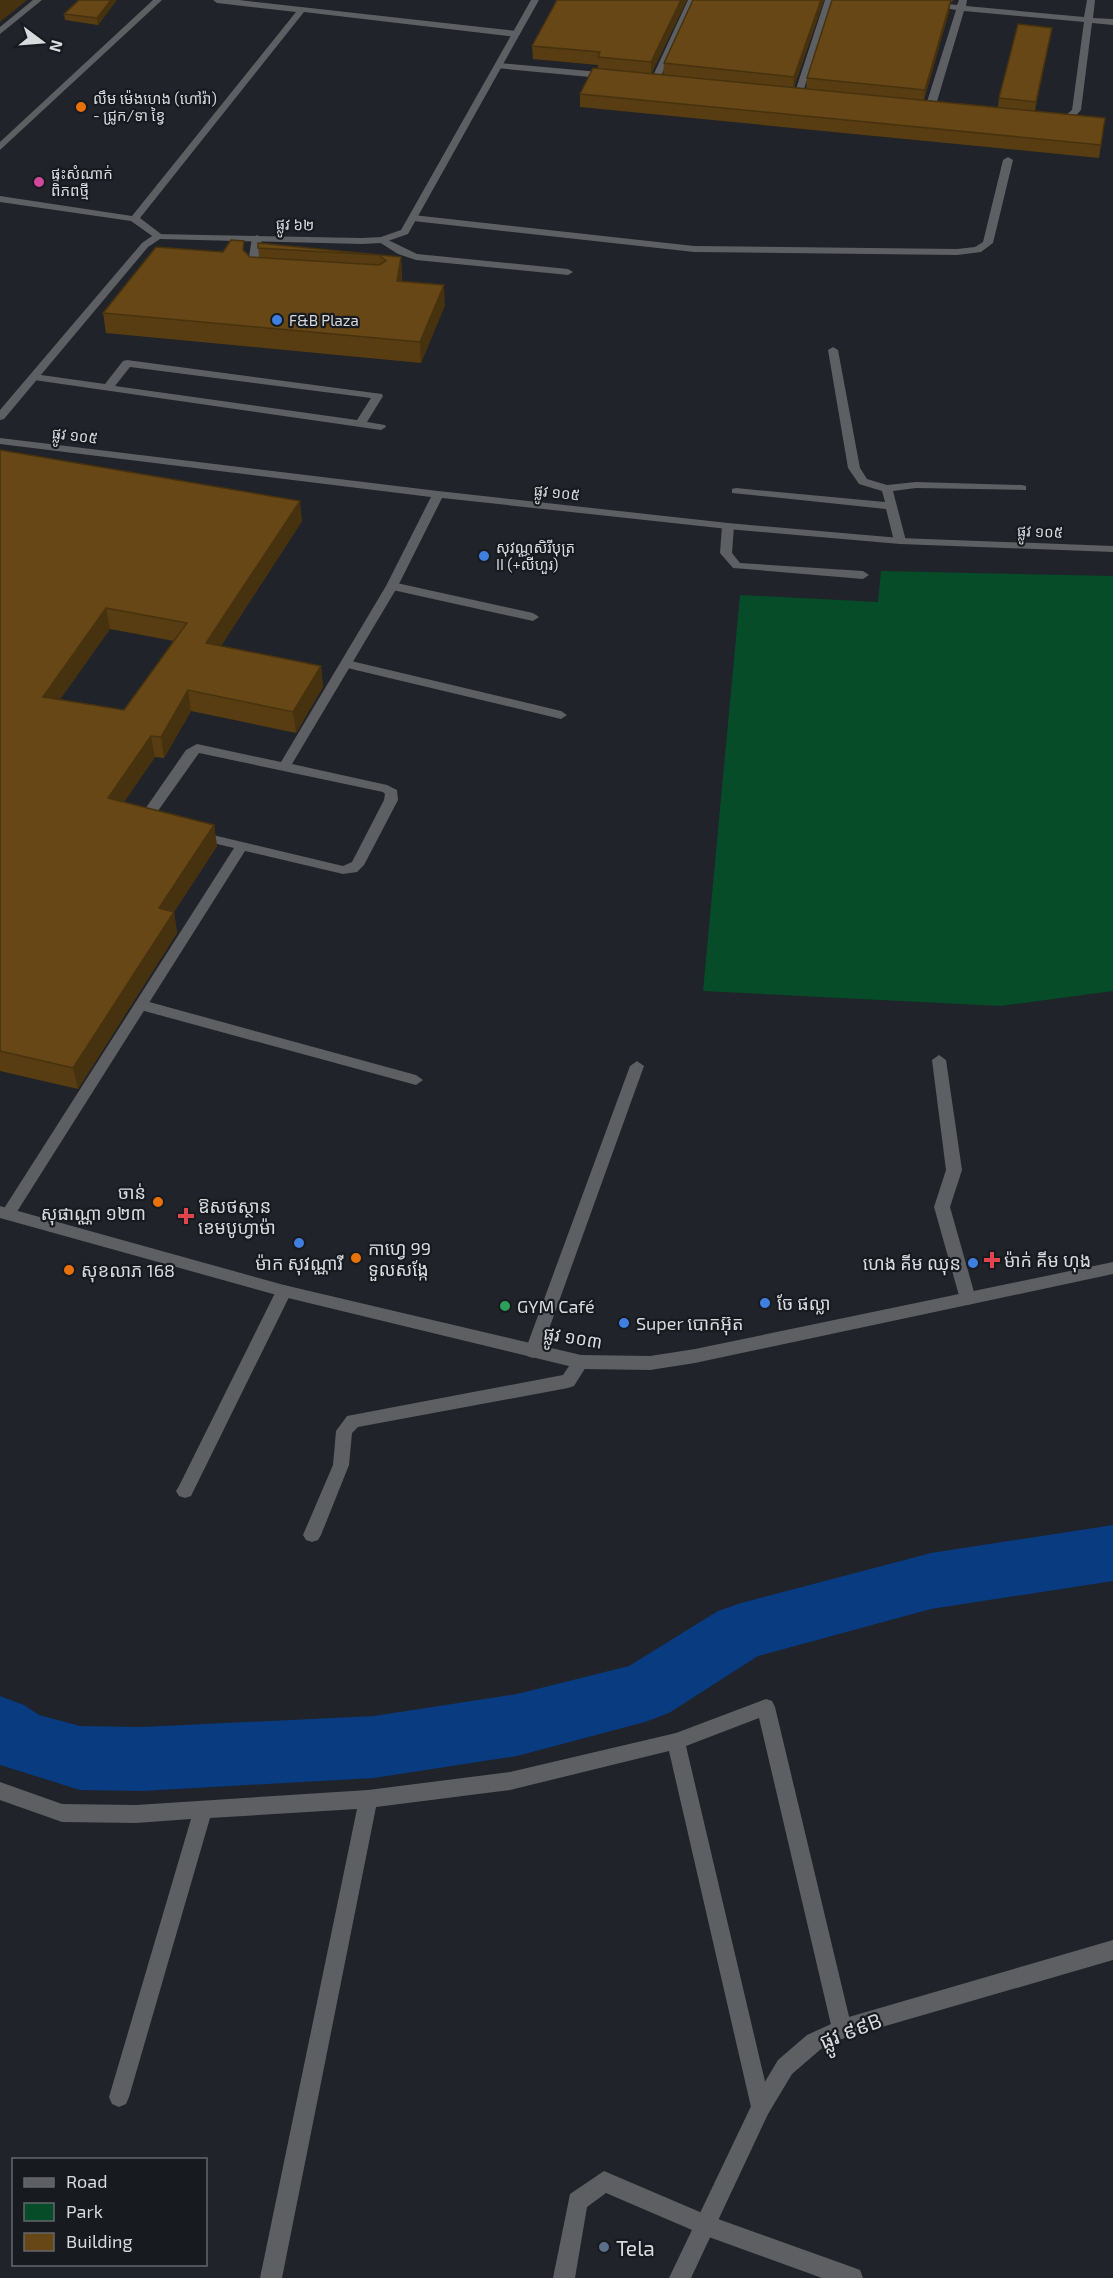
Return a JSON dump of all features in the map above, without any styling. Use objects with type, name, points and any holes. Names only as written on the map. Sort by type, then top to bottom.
[{"type":"street","points":[[0,31],[38,0]]},
{"type":"street","points":[[0,147],[159,0]]},
{"type":"street","points":[[217,0],[516,34]]},
{"type":"street","name":"ផ្លូវ ៦២","points":[[158,237],[382,240],[405,232],[535,0]]},
{"type":"street","points":[[656,80],[692,0]]},
{"type":"street","points":[[798,95],[829,0]]},
{"type":"street","points":[[1045,120],[1069,118],[1076,110],[1091,0]]},
{"type":"street","points":[[925,4],[961,4],[1113,22]]},
{"type":"street","points":[[930,108],[961,4]]},
{"type":"street","points":[[134,219],[301,11]]},
{"type":"street","points":[[499,66],[622,76]]},
{"type":"street","points":[[644,79],[667,81]]},
{"type":"street","points":[[786,93],[809,96]]},
{"type":"street","points":[[920,107],[942,109]]},
{"type":"street","points":[[413,218],[694,249],[957,252],[978,250],[988,243],[1008,160]]},
{"type":"street","points":[[0,199],[134,219],[158,237],[146,244],[0,417]]},
{"type":"street","points":[[257,238],[252,269],[256,273],[267,273]]},
{"type":"street","points":[[382,240],[401,252],[416,257],[568,272]]},
{"type":"street","points":[[832,350],[854,468],[858,479],[867,486],[1022,488]]},
{"type":"street","points":[[108,388],[127,363],[378,396],[360,424]]},
{"type":"street","points":[[34,377],[381,428]]},
{"type":"street","name":"ផ្លូវ ១០៥","points":[[0,441],[438,494],[728,526],[900,541],[1113,549]]},
{"type":"street","points":[[887,488],[900,541]]},
{"type":"street","points":[[736,491],[890,506]]},
{"type":"street","points":[[284,767],[393,586],[438,494]]},
{"type":"street","points":[[728,526],[726,553],[737,566],[863,575]]},
{"type":"street","points":[[393,586],[533,617]]},
{"type":"street","points":[[347,664],[561,715]]},
{"type":"street","points":[[197,748],[387,789],[392,794],[357,865],[351,869],[342,870],[242,846],[150,824],[147,821],[148,815],[191,753],[197,748]]},
{"type":"street","points":[[4,1213],[142,1005],[242,846]]},
{"type":"street","points":[[142,1005],[416,1080]]},
{"type":"street","points":[[939,1060],[954,1170],[943,1198],[942,1208],[968,1299]]},
{"type":"street","points":[[533,1351],[637,1066]]},
{"type":"street","name":"ផ្លូវ ១០៣","points":[[4,1213],[284,1291],[582,1362],[650,1363],[695,1356],[1113,1268]]},
{"type":"street","points":[[185,1491],[284,1291]]},
{"type":"street","points":[[312,1535],[341,1465],[344,1431],[353,1421],[568,1381],[582,1362]]},
{"type":"street","points":[[0,1791],[62,1813],[136,1814],[368,1799],[510,1781],[676,1741],[766,1707],[842,2029]]},
{"type":"street","points":[[676,1741],[761,2107]]},
{"type":"street","points":[[271,2278],[368,1799]]},
{"type":"street","points":[[119,2097],[203,1810]]},
{"type":"street","name":"ផ្លូវ ៩៩B","points":[[680,2278],[761,2107],[785,2067],[814,2042],[842,2029],[1113,1950]]},
{"type":"street","points":[[564,2278],[577,2202],[604,2182],[706,2225],[852,2278]]},
{"type":"green space","points":[[881,571],[1113,576],[1113,991],[1000,1006],[703,991],[740,595],[878,602]]},
{"type":"building","points":[[79,0],[111,0],[97,18],[64,14]]},
{"type":"building","points":[[557,0],[681,0],[651,62],[598,57],[600,52],[532,46]]},
{"type":"building","points":[[693,0],[821,0],[794,77],[664,63]]},
{"type":"building","points":[[832,0],[951,0],[925,90],[807,78]]},
{"type":"building","points":[[1018,24],[1052,28],[1036,102],[999,98]]},
{"type":"building","points":[[593,68],[1105,118],[1101,145],[580,94]]},
{"type":"building","points":[[231,240],[244,241],[243,250],[250,257],[379,265],[386,261],[379,255],[258,248],[258,243],[401,257],[397,281],[444,285],[420,342],[103,313],[156,247],[223,252]]},
{"type":"building","points":[[0,450],[300,501],[206,643],[321,666],[293,712],[188,690],[161,737],[151,736],[108,798],[214,825],[159,908],[174,912],[73,1068],[0,1051]],"holes":[[[106,608],[187,623],[124,710],[43,697]]]},
{"type":"waterway","points":[[0,1727],[21,1742],[80,1758],[142,1759],[374,1747],[517,1725],[645,1692],[741,1632],[931,1581],[1113,1553]]},
{"type":"place","name":"លឹម ម៉េងហេង (ហៅរ៉ា) - ជ្រូក/ទា ខ្វៃ","points":[[81,107]]},
{"type":"place","name":"ផ្ទះសំណាក់ ពិភពថ្មី","points":[[39,182]]},
{"type":"place","name":"F&B Plaza","points":[[277,320]]},
{"type":"place","name":"សុវណ្ណសិរីបុត្រ II (+លីហួរ)","points":[[484,556]]},
{"type":"place","name":"ចាន់ សុផាណ្ណា ១២៣","points":[[158,1202]]},
{"type":"place","name":"ឱសថស្ថាន ខេមបូហ្វាម៉ា","points":[[186,1216]]},
{"type":"place","name":"ម៉ាក សុវណ្ណារី","points":[[299,1243]]},
{"type":"place","name":"កាហ្វេ 99 ទួលសង្កែ","points":[[356,1258]]},
{"type":"place","name":"ម៉ាក់ គីម ហុង","points":[[992,1260]]},
{"type":"place","name":"ហេង គីម ឈុន","points":[[973,1263]]},
{"type":"place","name":"សុខលាភ 168","points":[[69,1270]]},
{"type":"place","name":"ចែ ផល្លា","points":[[765,1303]]},
{"type":"place","name":"GYM Café","points":[[505,1306]]},
{"type":"place","name":"Super បោកអ៊ុត","points":[[624,1323]]},
{"type":"place","name":"Tela","points":[[604,2247]]}]
